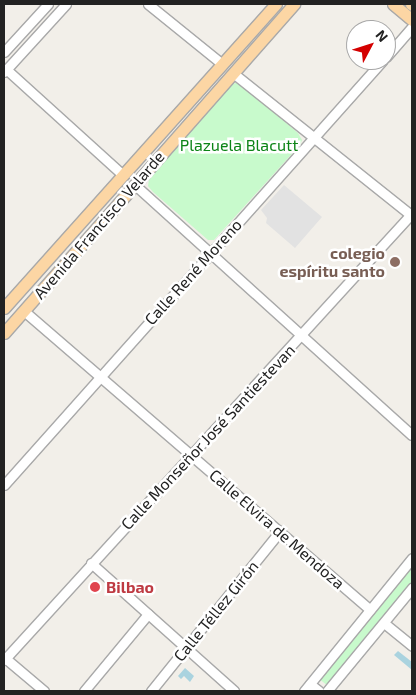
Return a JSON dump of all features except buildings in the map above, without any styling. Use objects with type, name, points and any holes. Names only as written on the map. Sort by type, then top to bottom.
[{"type":"main road","name":"Avenida Francisco Velarde","points":[[7,302],[276,4]]},
{"type":"main road","name":"Avenida Francisco Velarde","points":[[4,333],[294,4]]},
{"type":"main road","points":[[393,4],[412,20]]},
{"type":"main road","points":[[222,64],[224,74],[234,73]]},
{"type":"main road","points":[[122,175],[124,186],[135,185]]},
{"type":"main road","points":[[7,302],[10,312],[16,315],[24,311]]},
{"type":"street","points":[[4,52],[48,4]]},
{"type":"street","points":[[66,4],[6,67],[122,175]]},
{"type":"street","points":[[148,4],[222,64]]},
{"type":"street","points":[[396,45],[412,27]]},
{"type":"street","name":"Calle René Moreno","points":[[4,484],[374,70]]},
{"type":"street","points":[[234,73],[412,215]]},
{"type":"street","points":[[135,185],[412,435]]},
{"type":"street","name":"Calle Monseñor José Santiestevan","points":[[4,659],[190,454],[303,335],[412,215]]},
{"type":"street","name":"Calle Elvira de Mendoza","points":[[24,311],[370,610]]},
{"type":"street","name":"Calle Téllez Girón","points":[[152,691],[280,531]]},
{"type":"street","points":[[304,691],[412,558]]},
{"type":"street","points":[[91,563],[234,691]]},
{"type":"street","points":[[327,691],[412,588]]},
{"type":"street","points":[[84,691],[148,614]]},
{"type":"street","points":[[384,623],[412,646]]},
{"type":"street","points":[[4,659],[44,691]]},
{"type":"street","points":[[310,684],[319,691]]},
{"type":"green space","name":"Plazuela Blacutt","points":[[238,82],[298,133],[302,140],[300,145],[214,240],[208,240],[153,192],[148,186],[149,179],[231,85]]},
{"type":"green space","points":[[412,562],[412,584],[328,686],[318,678]]},
{"type":"shaded area","points":[[284,185],[322,217],[295,248],[266,223],[267,218],[261,210]]},
{"type":"water","points":[[398,651],[412,662],[412,670],[394,655]]},
{"type":"water","points":[[185,668],[194,676],[190,682],[184,676],[181,679],[178,676]]},
{"type":"place","name":"colegio espíritu santo","points":[[395,262]]},
{"type":"place","name":"Bilbao","points":[[95,587]]}]
